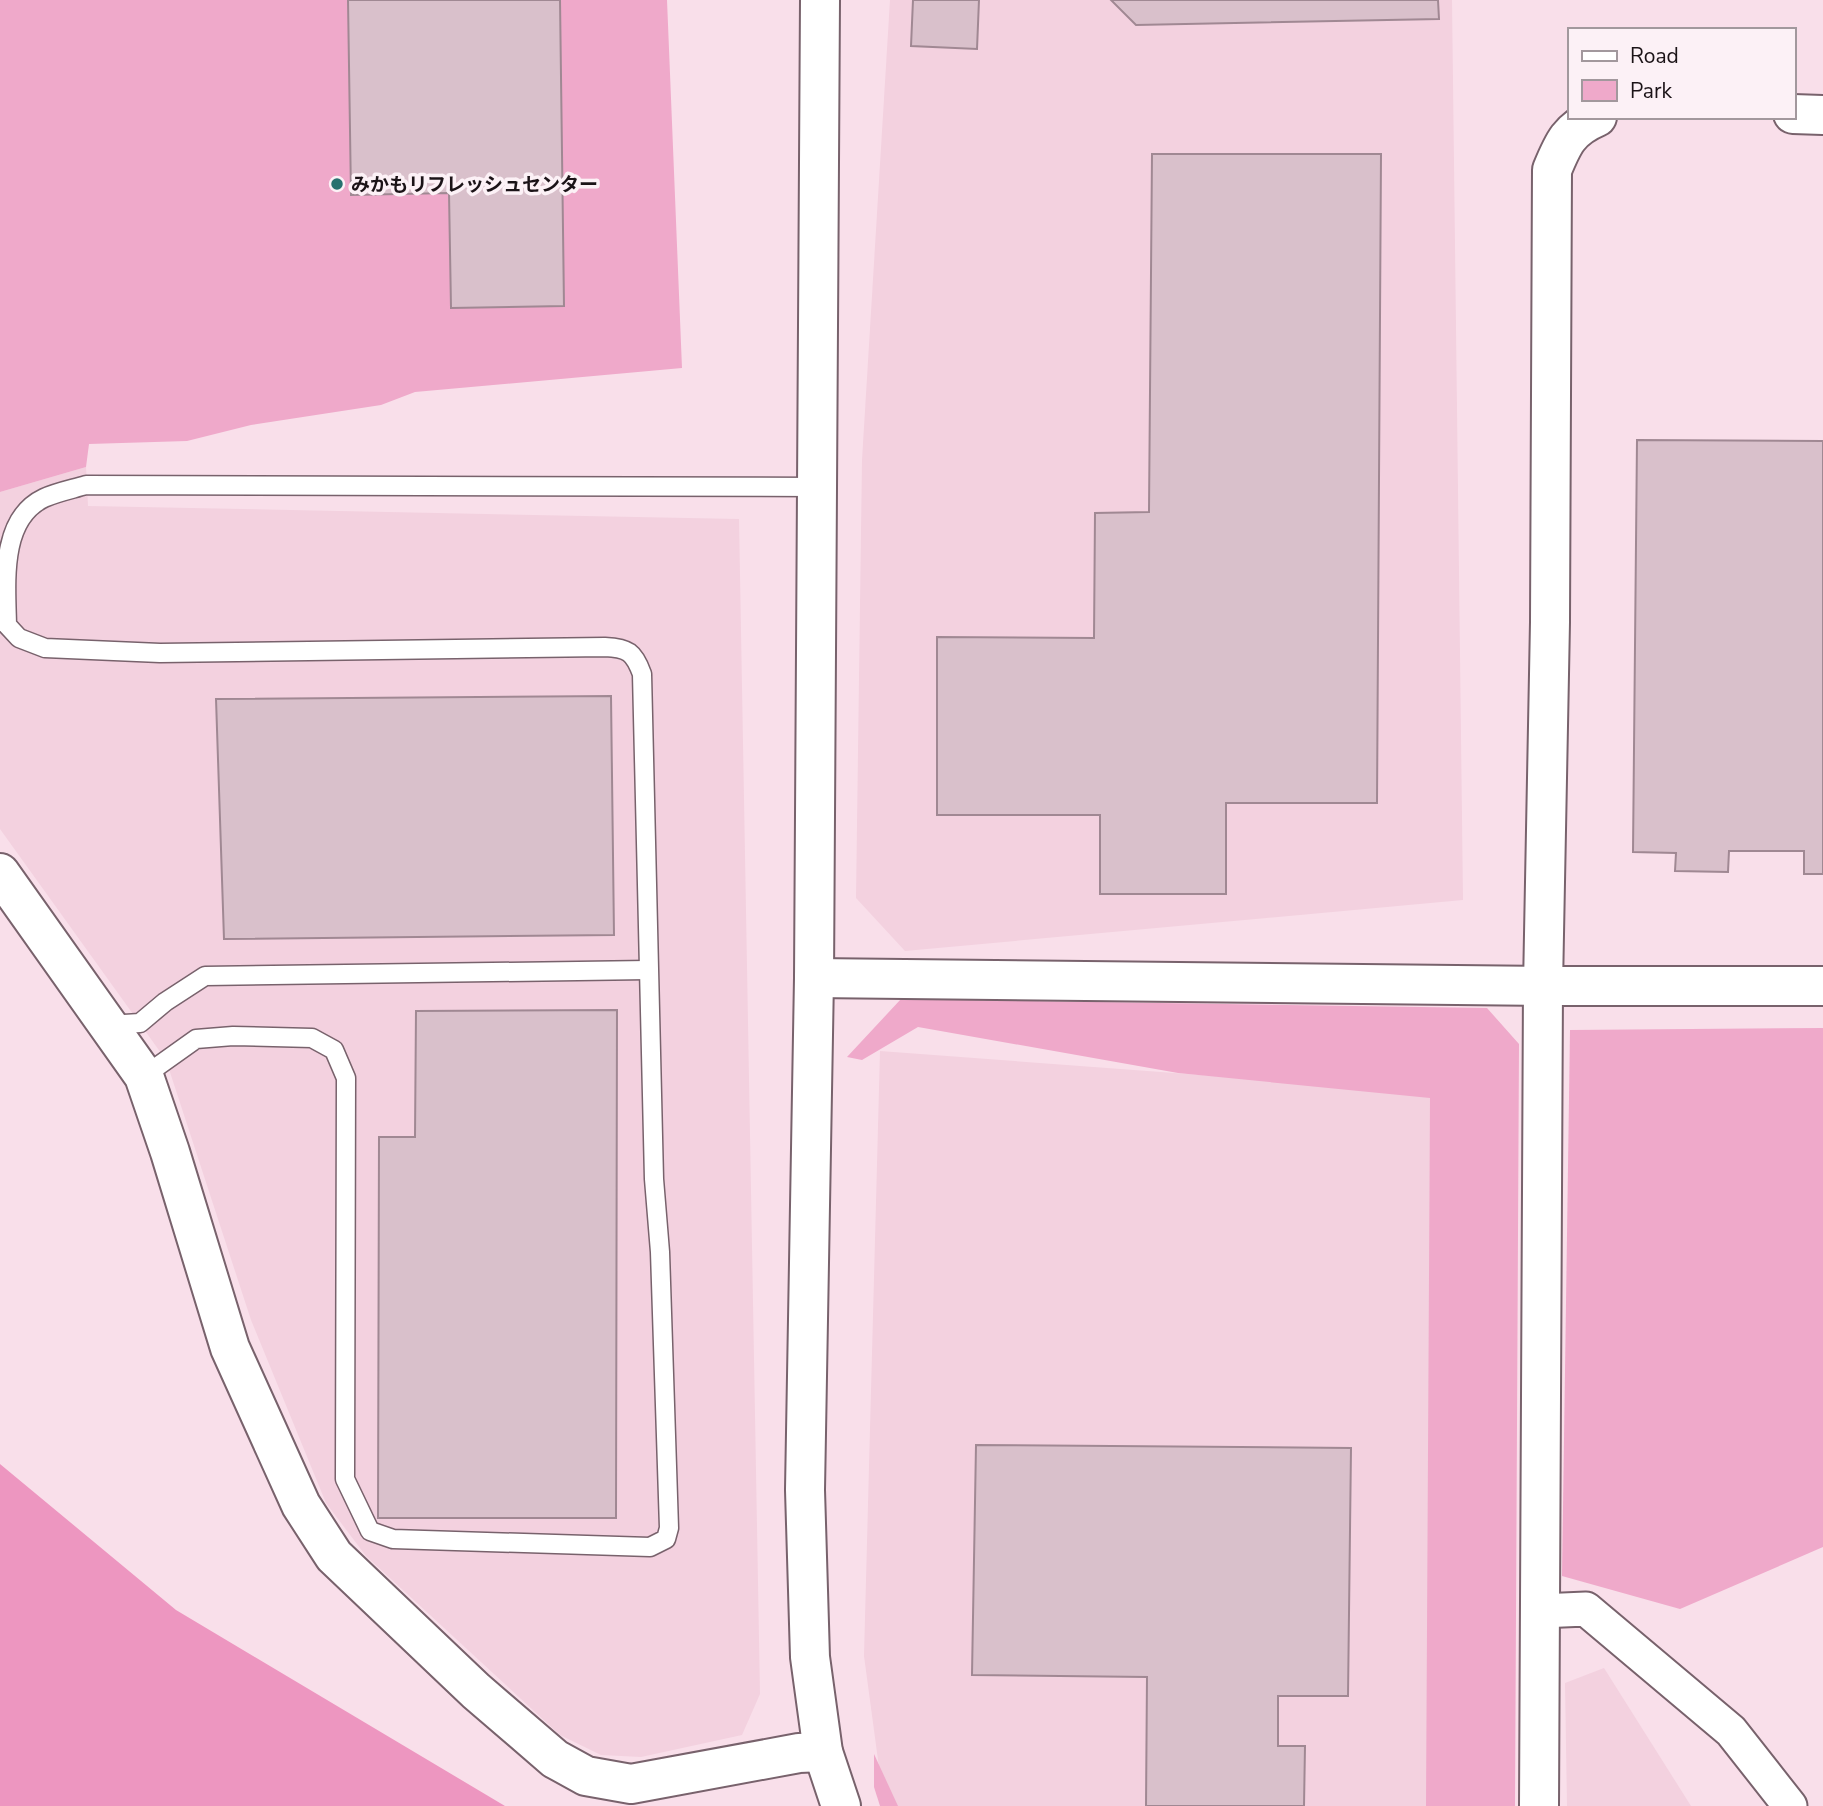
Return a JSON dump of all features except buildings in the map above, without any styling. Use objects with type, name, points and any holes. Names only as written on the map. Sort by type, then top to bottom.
[{"type":"street","points":[[820,0],[814,978],[805,1490],[810,1657],[823,1752],[841,1806]]},
{"type":"street","points":[[1795,114],[1823,115]]},
{"type":"street","points":[[1539,1806],[1543,986],[1550,622],[1552,170],[1562,144],[1578,125],[1592,119]]},
{"type":"street","points":[[0,873],[144,1076],[230,1348],[301,1505],[334,1556],[485,1699],[555,1759],[586,1776],[631,1784],[799,1753],[823,1752]]},
{"type":"street","points":[[814,978],[1543,986],[1823,985]]},
{"type":"street","points":[[1540,1611],[1586,1609],[1731,1731],[1790,1806]]},
{"type":"lane","points":[[144,1076],[196,1039],[233,1036],[312,1038],[334,1050],[345,1078],[345,1479],[370,1531],[393,1539],[650,1547],[666,1539],[669,1528],[661,1266],[654,1179],[642,674],[636,659],[623,648],[160,653],[45,648],[19,638],[7,625],[7,539],[25,509],[43,498],[86,485],[817,488]]},
{"type":"lane","points":[[108,1025],[140,1023],[165,1002],[205,976],[648,970]]},
{"type":"shaded area","points":[[890,0],[1452,0],[1463,900],[905,951],[856,898],[862,460]]},
{"type":"shaded area","points":[[86,467],[88,506],[739,519],[760,1694],[742,1735],[641,1757],[601,1755],[560,1735],[366,1556],[326,1503],[251,1320],[166,1060],[0,829],[0,492]]},
{"type":"shaded area","points":[[880,1051],[1443,1093],[1430,1806],[888,1806],[883,1797],[864,1656]]},
{"type":"shaded area","points":[[0,1464],[176,1610],[505,1806],[0,1806]]},
{"type":"shaded area","points":[[1604,1668],[1691,1806],[1567,1806],[1565,1683]]},
{"type":"green space","name":"みかもリフレッシュセンター","points":[[0,0],[667,0],[682,368],[415,392],[381,405],[251,425],[187,441],[89,444],[86,467],[0,492]]},
{"type":"green space","points":[[901,999],[1487,1008],[1519,1044],[1515,1806],[1426,1806],[1430,1098],[1178,1073],[918,1027],[862,1060],[847,1057]]},
{"type":"green space","points":[[1823,1028],[1823,1547],[1680,1609],[1562,1576],[1570,1030]]},
{"type":"green space","points":[[874,1754],[898,1806],[880,1806],[874,1787]]},
{"type":"place","name":"みかもリフレッシュセンター","points":[[337,184]]}]
